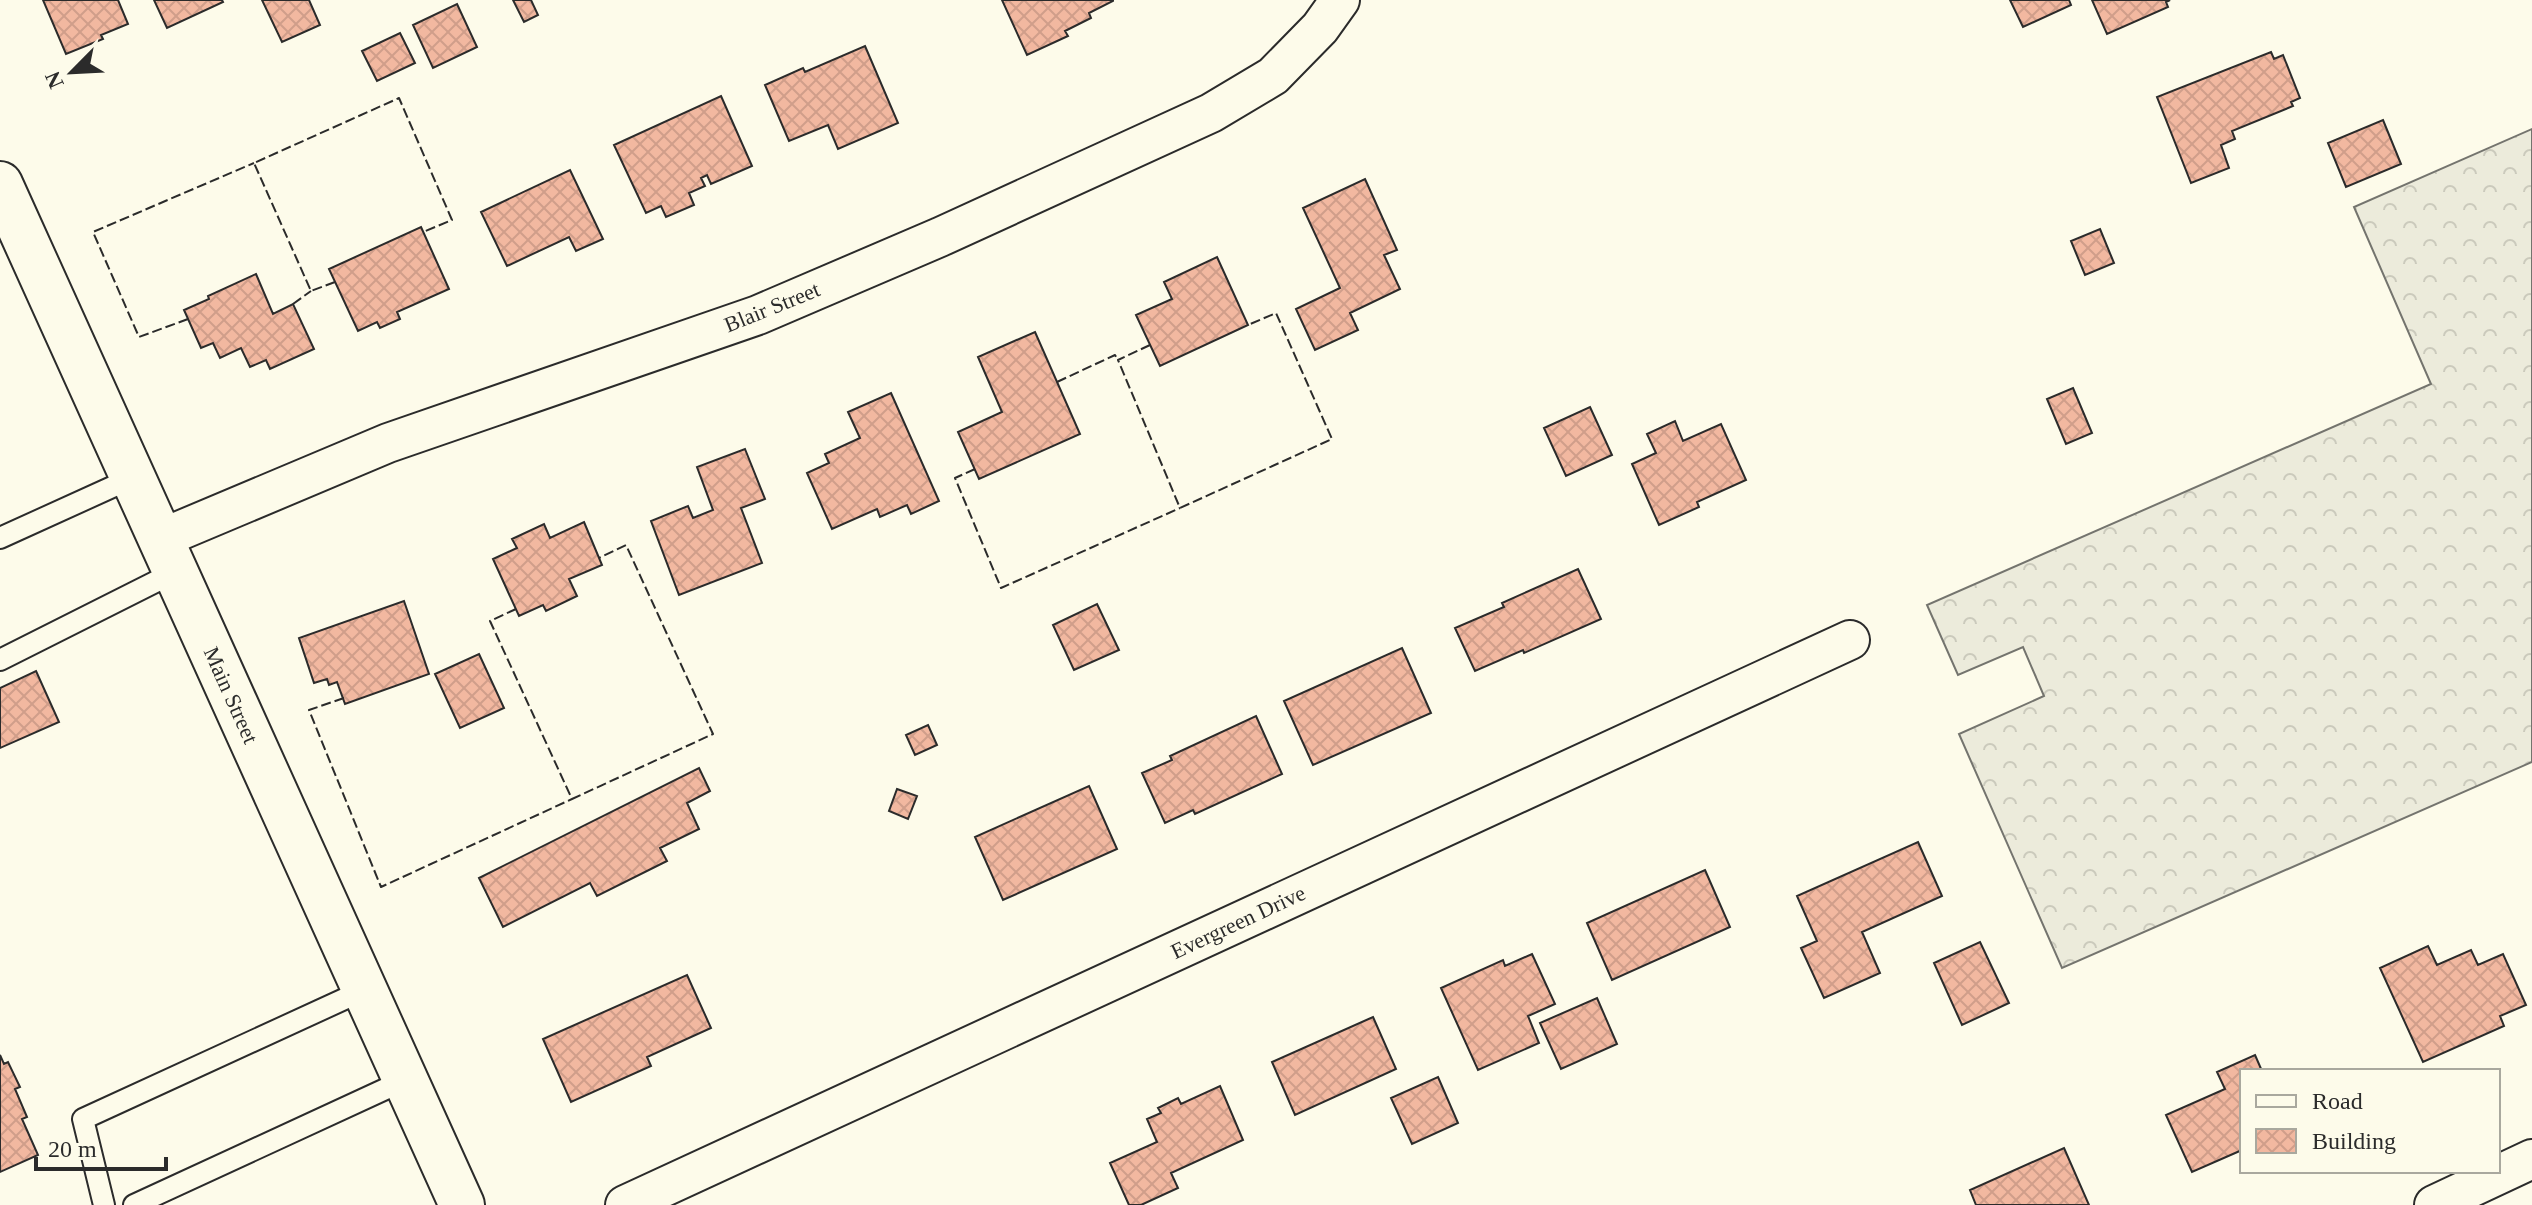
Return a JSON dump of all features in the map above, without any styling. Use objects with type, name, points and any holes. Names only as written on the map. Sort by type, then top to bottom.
[{"type":"main road","name":"Main Street","points":[[0,184],[462,1205]]},
{"type":"street","name":"Blair Street","points":[[168,555],[388,443],[758,315],[940,237],[1211,113],[1273,76],[1320,28],[1340,0]]},
{"type":"street","name":"Evergreen Drive","points":[[625,1205],[1850,640]]},
{"type":"street","points":[[2434,1205],[2532,1159]]},
{"type":"lane","points":[[0,538],[132,478]]},
{"type":"lane","points":[[0,660],[168,555]]},
{"type":"lane","points":[[104,1205],[83,1119],[364,990]]},
{"type":"lane","points":[[134,1205],[405,1080]]},
{"type":"green space","points":[[2532,129],[2532,762],[2062,968],[1959,734],[2044,696],[2023,647],[1958,675],[1927,605],[2431,384],[2354,207]]},
{"type":"building","points":[[43,0],[118,0],[128,24],[101,35],[103,39],[66,54]]},
{"type":"building","points":[[154,0],[222,0],[223,2],[167,28]]},
{"type":"building","points":[[262,0],[309,0],[320,25],[282,42]]},
{"type":"building","points":[[513,0],[531,0],[538,15],[524,22]]},
{"type":"building","points":[[1002,0],[1113,1],[1089,13],[1091,18],[1065,31],[1068,36],[1027,55]]},
{"type":"building","points":[[2010,0],[2069,0],[2071,5],[2023,27]]},
{"type":"building","points":[[2092,0],[2170,0],[2166,2],[2168,7],[2107,34]]},
{"type":"building","points":[[457,4],[477,47],[433,68],[413,25]]},
{"type":"building","points":[[400,33],[415,63],[377,81],[362,51]]},
{"type":"building","points":[[865,46],[898,123],[838,149],[828,125],[789,141],[765,85],[803,68],[805,72]]},
{"type":"building","points":[[2271,52],[2274,59],[2283,55],[2300,98],[2291,102],[2293,106],[2232,131],[2235,139],[2221,145],[2229,168],[2191,183],[2157,97]]},
{"type":"building","points":[[721,96],[752,166],[711,184],[707,175],[701,178],[705,186],[689,193],[694,205],[666,217],[661,206],[646,213],[614,145]]},
{"type":"building","points":[[2383,120],[2401,164],[2346,187],[2328,143]]},
{"type":"building","points":[[570,170],[603,239],[576,251],[569,237],[507,266],[481,212]]},
{"type":"building","points":[[1365,179],[1397,250],[1384,255],[1400,289],[1350,313],[1358,330],[1315,350],[1296,309],[1340,288],[1303,208]]},
{"type":"building","points":[[421,227],[449,289],[397,312],[400,319],[380,328],[377,322],[358,331],[329,269]]},
{"type":"building","points":[[2100,229],[2114,263],[2085,275],[2071,241]]},
{"type":"building","points":[[1217,257],[1248,325],[1160,366],[1136,315],[1172,299],[1164,282]]},
{"type":"building","points":[[256,274],[273,314],[293,304],[314,349],[270,369],[266,360],[250,367],[241,348],[220,358],[213,343],[201,348],[184,310]]},
{"type":"building","points":[[1035,332],[1080,434],[979,479],[958,432],[1002,412],[978,357]]},
{"type":"building","points":[[2073,388],[2092,433],[2066,444],[2047,399]]},
{"type":"building","points":[[891,393],[939,501],[911,514],[907,505],[880,517],[877,509],[832,529],[807,473],[829,463],[825,454],[860,438],[848,412]]},
{"type":"building","points":[[1590,407],[1612,455],[1566,476],[1544,428]]},
{"type":"building","points":[[1675,421],[1683,441],[1721,424],[1746,480],[1697,502],[1699,507],[1659,525],[1632,464],[1656,453],[1647,434]]},
{"type":"building","points":[[745,449],[765,499],[741,508],[762,563],[679,595],[651,521],[688,506],[693,518],[713,510],[697,467]]},
{"type":"building","points":[[584,522],[602,565],[569,579],[577,596],[546,611],[543,605],[519,616],[493,559],[517,548],[512,539],[544,524],[550,538]]},
{"type":"building","points":[[1578,569],[1601,619],[1475,671],[1455,628]]},
{"type":"building","points":[[404,601],[429,674],[345,704],[337,682],[329,685],[327,679],[314,683],[299,638]]},
{"type":"building","points":[[1097,604],[1119,650],[1074,670],[1053,625]]},
{"type":"building","points":[[1402,648],[1431,713],[1313,765],[1284,701]]},
{"type":"building","points":[[479,654],[504,708],[460,728],[435,674]]},
{"type":"building","points":[[36,671],[59,722],[0,748],[0,688]]},
{"type":"building","points":[[1256,716],[1282,774],[1195,814],[1193,810],[1165,823],[1142,773],[1172,760],[1170,756]]},
{"type":"building","points":[[928,725],[937,745],[915,755],[906,735]]},
{"type":"building","points":[[699,768],[710,791],[687,803],[699,829],[660,848],[667,861],[597,896],[590,883],[503,927],[479,878]]},
{"type":"building","points":[[1089,786],[1117,849],[1003,900],[975,837]]},
{"type":"building","points":[[897,789],[917,796],[908,819],[889,811]]},
{"type":"building","points":[[1918,842],[1942,896],[1862,932],[1880,973],[1824,998],[1801,948],[1817,941],[1797,896]]},
{"type":"building","points":[[1705,870],[1730,927],[1612,980],[1587,923]]},
{"type":"building","points":[[1980,942],[2009,1003],[1962,1025],[1934,963]]},
{"type":"building","points":[[2428,946],[2437,965],[2471,950],[2478,965],[2503,954],[2526,1005],[2500,1016],[2504,1026],[2423,1062],[2380,968]]},
{"type":"building","points":[[1532,954],[1555,1004],[1528,1016],[1539,1043],[1478,1070],[1441,988],[1503,960],[1505,966]]},
{"type":"building","points":[[687,975],[711,1028],[647,1057],[651,1066],[571,1102],[543,1039]]},
{"type":"building","points":[[1597,998],[1617,1044],[1561,1069],[1540,1023]]},
{"type":"building","points":[[1373,1017],[1396,1069],[1295,1115],[1272,1062]]},
{"type":"building","points":[[0,1055],[4,1064],[8,1062],[20,1087],[15,1089],[27,1117],[22,1119],[38,1155],[0,1172]]},
{"type":"building","points":[[2255,1055],[2261,1069],[2240,1069],[2240,1151],[2192,1172],[2166,1115],[2225,1089],[2217,1072]]},
{"type":"building","points":[[1438,1077],[1458,1123],[1412,1144],[1391,1098]]},
{"type":"building","points":[[1220,1086],[1243,1140],[1171,1173],[1178,1188],[1141,1205],[1129,1205],[1110,1163],[1157,1142],[1147,1119],[1161,1113],[1158,1108],[1178,1098],[1181,1104]]},
{"type":"building","points":[[2064,1148],[2089,1205],[1976,1205],[1970,1190]]},
{"type":"fence","points":[[335,282],[311,291],[254,163],[399,98],[452,220],[423,232]]},
{"type":"fence","points":[[188,319],[139,337],[93,232],[254,163]]},
{"type":"fence","points":[[293,304],[311,291]]},
{"type":"fence","points":[[1150,345],[1118,360],[1180,508],[1332,439],[1276,313],[1248,325]]},
{"type":"fence","points":[[1057,382],[1115,355],[1118,360]]},
{"type":"fence","points":[[975,469],[955,478],[1001,588],[1180,508]]},
{"type":"fence","points":[[516,609],[490,621],[572,799],[713,734],[626,545],[599,558]]},
{"type":"fence","points":[[344,698],[309,710],[381,887],[572,799]]}]
